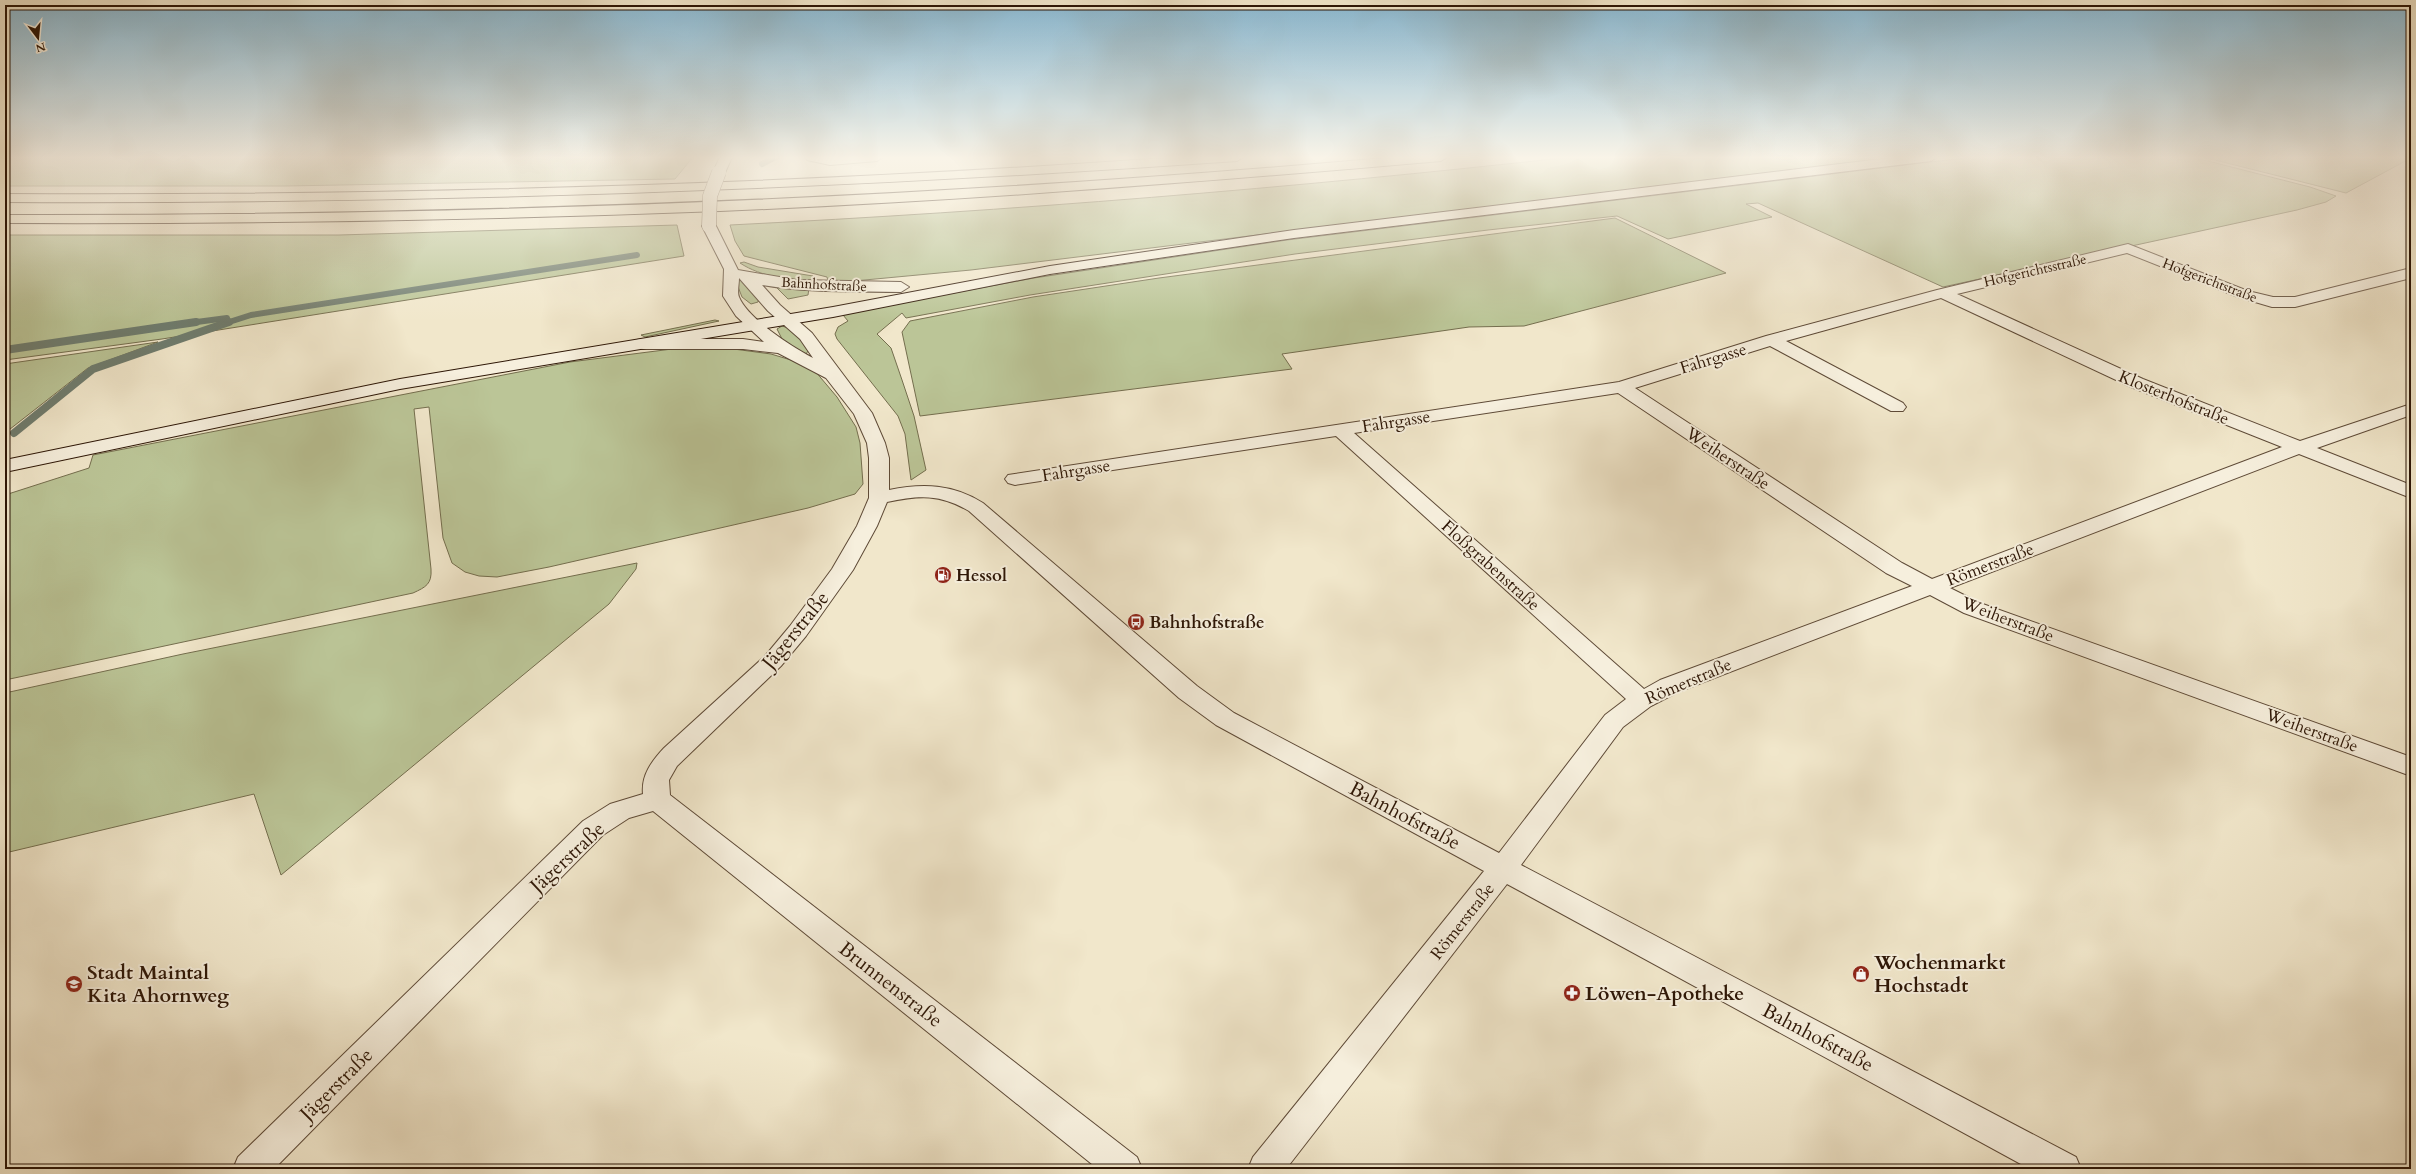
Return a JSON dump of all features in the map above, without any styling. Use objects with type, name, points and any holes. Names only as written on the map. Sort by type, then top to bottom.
[{"type":"highway","points":[[5,218],[302,218],[552,212]]},
{"type":"street","name":"Bahnhofstraße","points":[[709,212],[709,226],[731,270],[731,296],[742,313],[782,349],[832,374]]},
{"type":"street","points":[[5,466],[400,384],[531,354],[742,313],[901,287],[1050,270],[1294,234],[1478,212]]},
{"type":"street","name":"Hofgerichtstraße","points":[[2128,248],[2243,294],[2272,302],[2296,302],[2411,273]]},
{"type":"street","name":"Hofgerichtsstraße","points":[[1942,293],[2128,248]]},
{"type":"street","name":"Bahnhofstraße","points":[[731,270],[747,276],[817,285],[901,287]]},
{"type":"street","points":[[400,384],[755,325],[1050,270]]},
{"type":"street","name":"Bahnhofstraße","points":[[747,276],[774,308],[806,336],[832,374],[863,413],[870,425],[879,458],[879,498],[910,492],[926,491],[961,496],[976,507],[1114,628],[1209,708],[2064,1169]]},
{"type":"street","name":"Fahrgasse","points":[[1015,479],[1621,387],[1772,340],[1942,293]]},
{"type":"street","name":"Klosterhofstraße","points":[[1942,293],[2091,363],[2298,448],[2411,492]]},
{"type":"street","points":[[1772,340],[1897,407]]},
{"type":"street","name":"Bahnhofstraße","points":[[630,345],[743,344],[782,349]]},
{"type":"street","name":"Weiherstraße","points":[[1621,387],[1894,568],[1972,608],[2411,767]]},
{"type":"street","name":"Römerstraße","points":[[1265,1169],[1504,867],[1614,721],[1642,700],[1669,686],[1930,587],[2298,448],[2411,409]]},
{"type":"street","name":"Floßgrabenstraße","points":[[1340,430],[1642,700]]},
{"type":"street","name":"Jägerstraße","points":[[250,1169],[593,828],[620,811],[657,800],[655,779],[661,770],[673,754],[772,661],[798,631],[842,570],[868,526],[879,498]]},
{"type":"street","name":"Brunnenstraße","points":[[657,800],[1125,1169]]},
{"type":"green space","points":[[1447,212],[971,270],[854,281],[828,281],[827,277],[744,256],[735,241],[730,225],[941,213]]},
{"type":"green space","points":[[1520,212],[1762,212],[1772,217],[1668,239],[1617,216],[1488,230],[1295,254],[1030,295],[906,318],[902,313],[877,334],[891,348],[914,416],[926,470],[911,480],[905,434],[898,416],[837,339],[835,334],[838,327],[848,321],[843,315],[867,309],[1034,278],[1287,240]]},
{"type":"green space","points":[[1777,212],[2289,212],[1943,287]]},
{"type":"green space","points":[[1615,218],[1726,273],[1524,326],[1469,327],[1282,354],[1292,369],[920,416],[902,332],[910,321],[1033,297],[1159,278]]},
{"type":"green space","points":[[677,225],[684,256],[162,339],[5,360],[5,235],[339,235]]},
{"type":"green space","points":[[744,262],[758,267],[813,276],[816,280],[787,279],[767,275],[748,268],[740,263]]},
{"type":"green space","points":[[741,278],[759,299],[758,302],[751,304],[742,297],[735,279]]},
{"type":"green space","points":[[777,288],[809,288],[808,295],[788,299]]},
{"type":"green space","points":[[715,320],[719,321],[645,337],[641,335]]},
{"type":"green space","points":[[782,326],[790,329],[797,336],[808,351],[806,354],[783,341],[777,329]]},
{"type":"green space","points":[[158,342],[88,368],[5,433],[5,364]]},
{"type":"green space","points":[[726,348],[771,354],[791,360],[815,371],[837,397],[856,427],[860,443],[863,484],[855,494],[808,508],[549,567],[497,577],[479,576],[465,572],[452,563],[443,538],[429,407],[414,409],[431,569],[429,582],[425,587],[413,593],[5,680],[5,495],[89,468],[93,455],[570,362],[672,349]]},
{"type":"green space","points":[[637,563],[636,569],[609,604],[281,875],[254,794],[5,853],[5,693],[183,654]]},
{"type":"waterway","points":[[227,323],[251,315],[637,255]]},
{"type":"waterway","points":[[191,323],[227,318]]},
{"type":"waterway","points":[[191,323],[196,322]]},
{"type":"waterway","points":[[5,350],[191,323]]},
{"type":"waterway","points":[[14,433],[93,369],[227,323]]},
{"type":"place","name":"Hessol","points":[[943,575]]},
{"type":"place","name":"Bahnhofstraße","points":[[1136,622]]},
{"type":"place","name":"Wochenmarkt Hochstadt","points":[[1861,974]]},
{"type":"place","name":"Stadt Maintal Kita Ahornweg","points":[[74,984]]},
{"type":"place","name":"Löwen-Apotheke","points":[[1572,993]]}]
